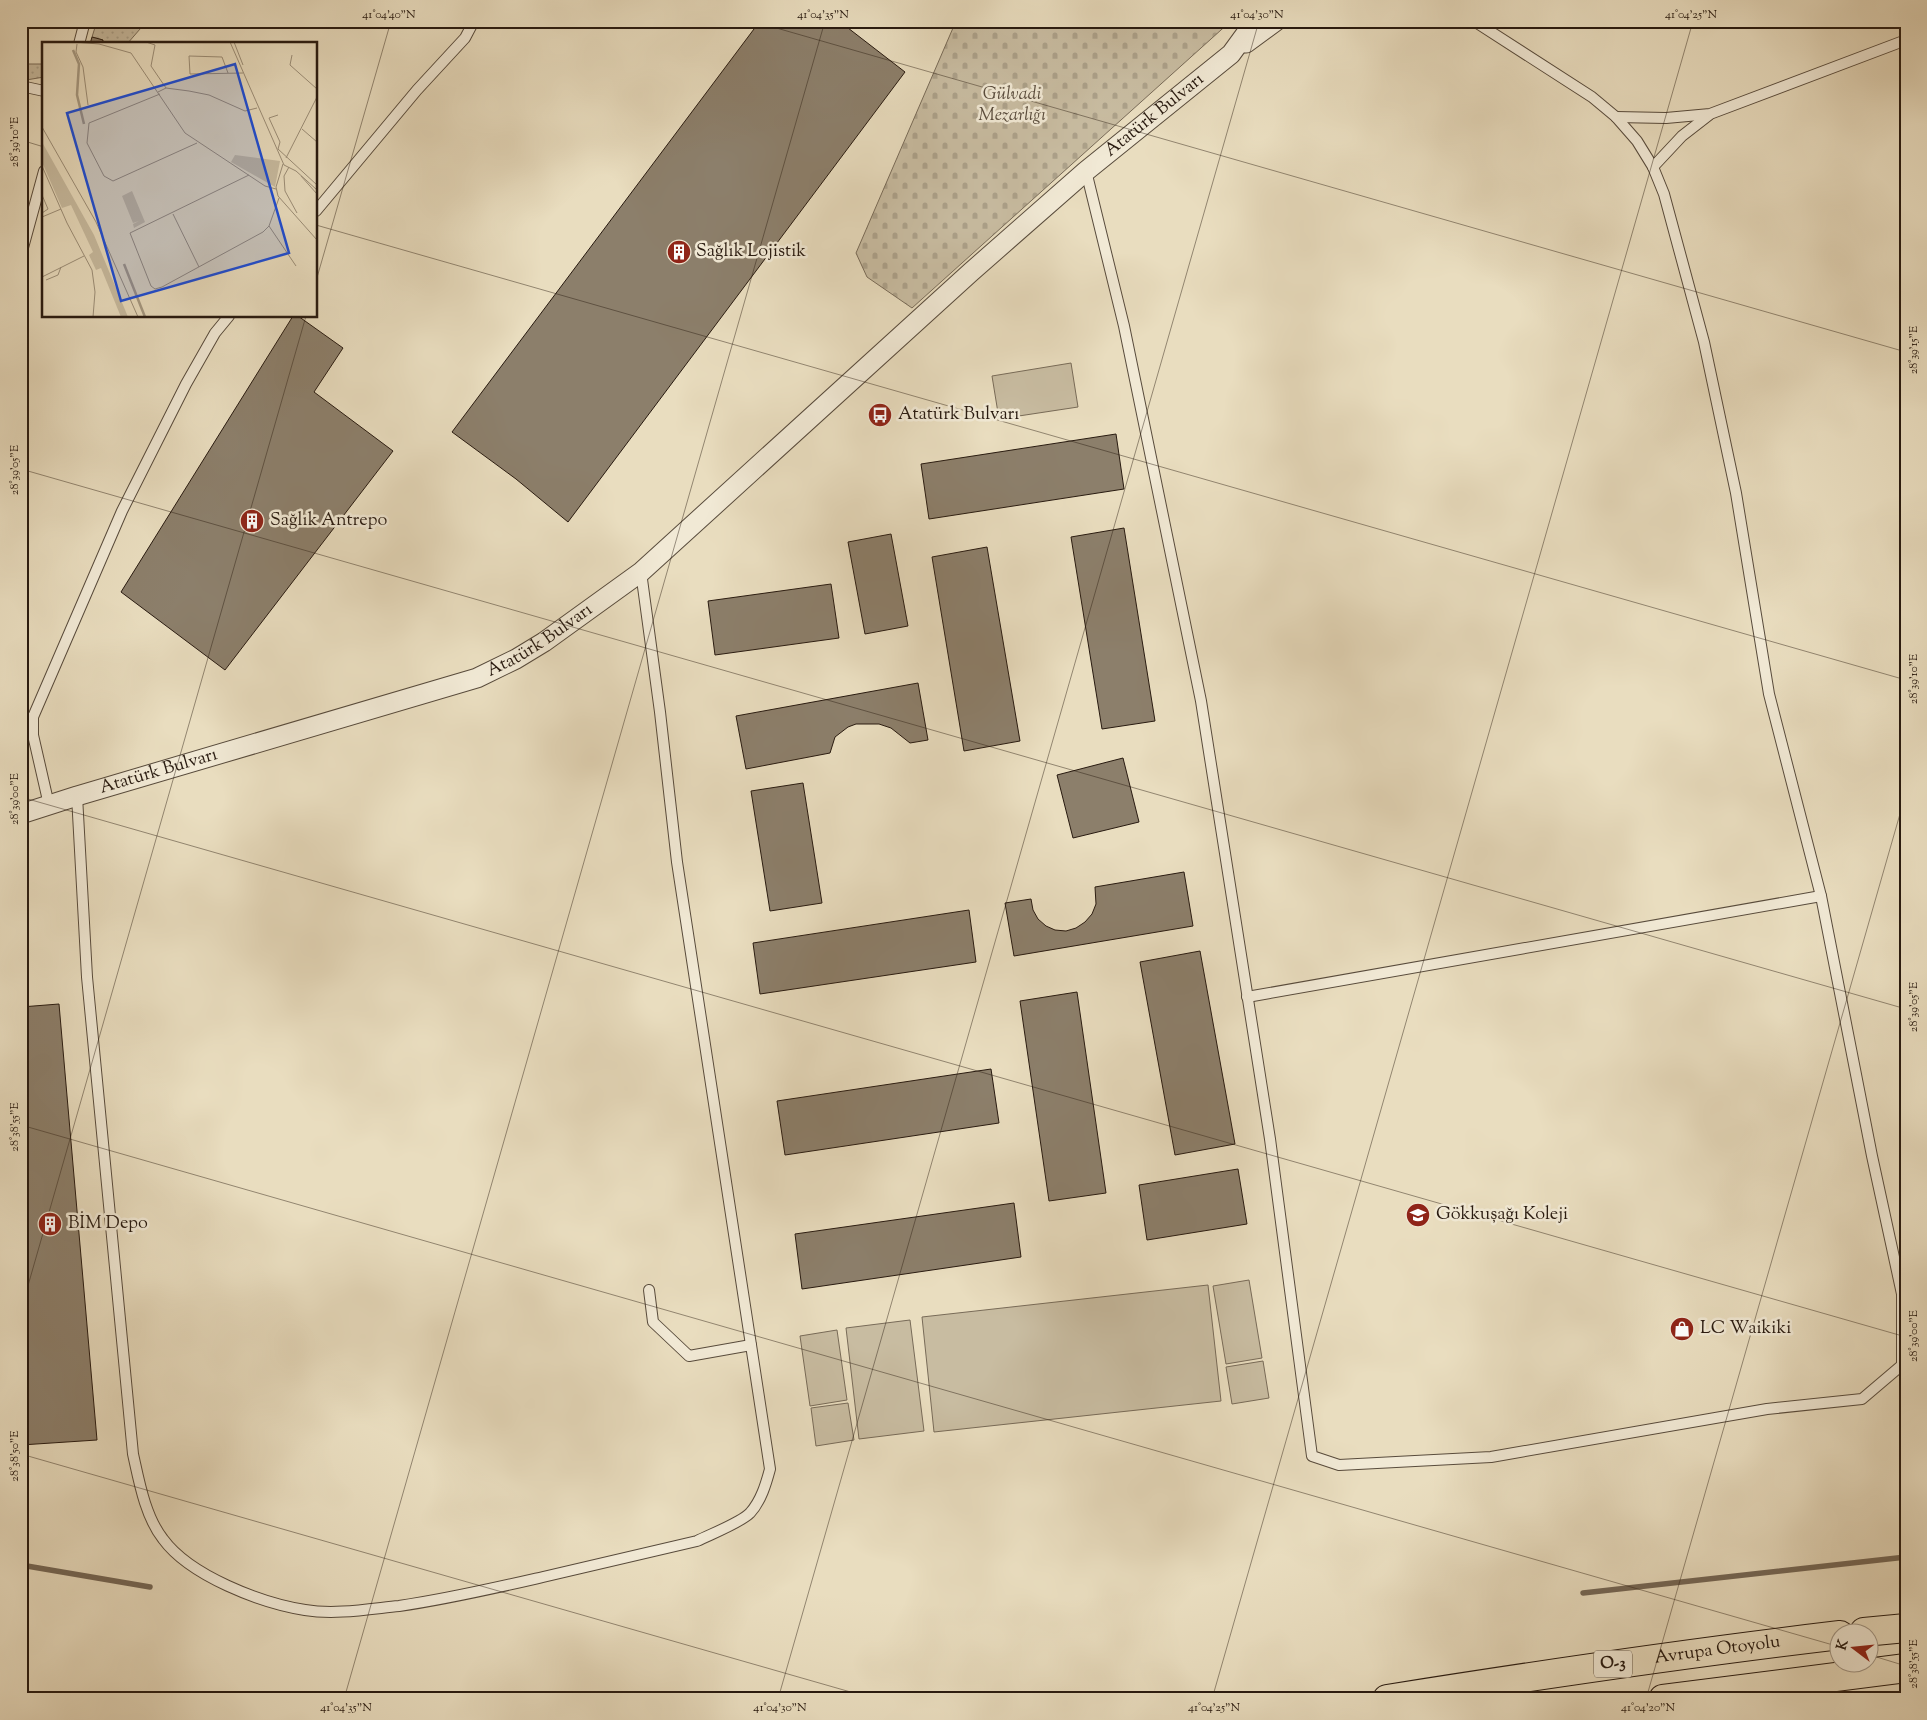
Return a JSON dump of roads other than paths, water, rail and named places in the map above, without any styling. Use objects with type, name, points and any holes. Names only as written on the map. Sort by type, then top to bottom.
[{"type":"highway","points":[[1880,1630],[1906,1628]]},
{"type":"highway","name":"Avrupa Otoyolu","points":[[1387,1699],[1609,1664],[1830,1636]]},
{"type":"highway","points":[[1663,1699],[1906,1668]]},
{"type":"street","name":"Atatürk Bulvarı","points":[[1231,54],[1255,21]]},
{"type":"street","name":"Atatürk Bulvarı","points":[[21,814],[477,678],[516,659],[544,642],[641,572],[964,278],[1086,171],[1231,54],[1276,21]]},
{"type":"lane","points":[[80,42],[85,21]]},
{"type":"lane","points":[[318,210],[417,90],[465,38],[474,21]]},
{"type":"lane","points":[[1086,171],[1124,326],[1201,701],[1270,1139],[1312,1456],[1338,1465],[1491,1457],[1766,1409],[1862,1398],[1902,1365],[1902,1294],[1872,1156],[1821,896],[1769,694],[1736,493],[1704,342],[1664,194],[1653,167],[1636,141],[1616,117],[1592,97],[1474,21]]},
{"type":"lane","points":[[1616,117],[1666,118],[1710,114],[1906,40]]},
{"type":"lane","points":[[21,86],[42,91]]},
{"type":"lane","points":[[1653,167],[1682,136],[1710,114]]},
{"type":"lane","points":[[21,255],[42,178]]},
{"type":"lane","points":[[50,805],[32,735],[33,717],[122,510],[186,384],[216,333],[227,318]]},
{"type":"lane","points":[[77,796],[87,977],[133,1454],[140,1488],[162,1539],[183,1558],[210,1577],[241,1592],[269,1602],[306,1610],[340,1611],[446,1600],[698,1541],[724,1529],[750,1513],[764,1491],[770,1470],[677,862],[660,712],[641,572]]},
{"type":"lane","points":[[21,722],[33,717]]},
{"type":"lane","points":[[1248,997],[1821,896]]},
{"type":"lane","points":[[649,1290],[653,1322],[689,1356],[751,1345]]},
{"type":"waterway","points":[[1583,1593],[1906,1557]]},
{"type":"waterway","points":[[21,1565],[150,1587]]},
{"type":"place","name":"Sağlık Lojistik","points":[[679,252]]},
{"type":"place","name":"Atatürk Bulvarı","points":[[880,415]]},
{"type":"place","name":"Sağlık Antrepo","points":[[252,521]]},
{"type":"place","name":"Gökkuşağı Koleji","points":[[1418,1215]]},
{"type":"place","name":"BİM Depo","points":[[50,1224]]},
{"type":"place","name":"LC Waikiki","points":[[1682,1329]]},
{"type":"park label","name":"Gülvadi Mezarlığı","points":[[1012,105]]}]
